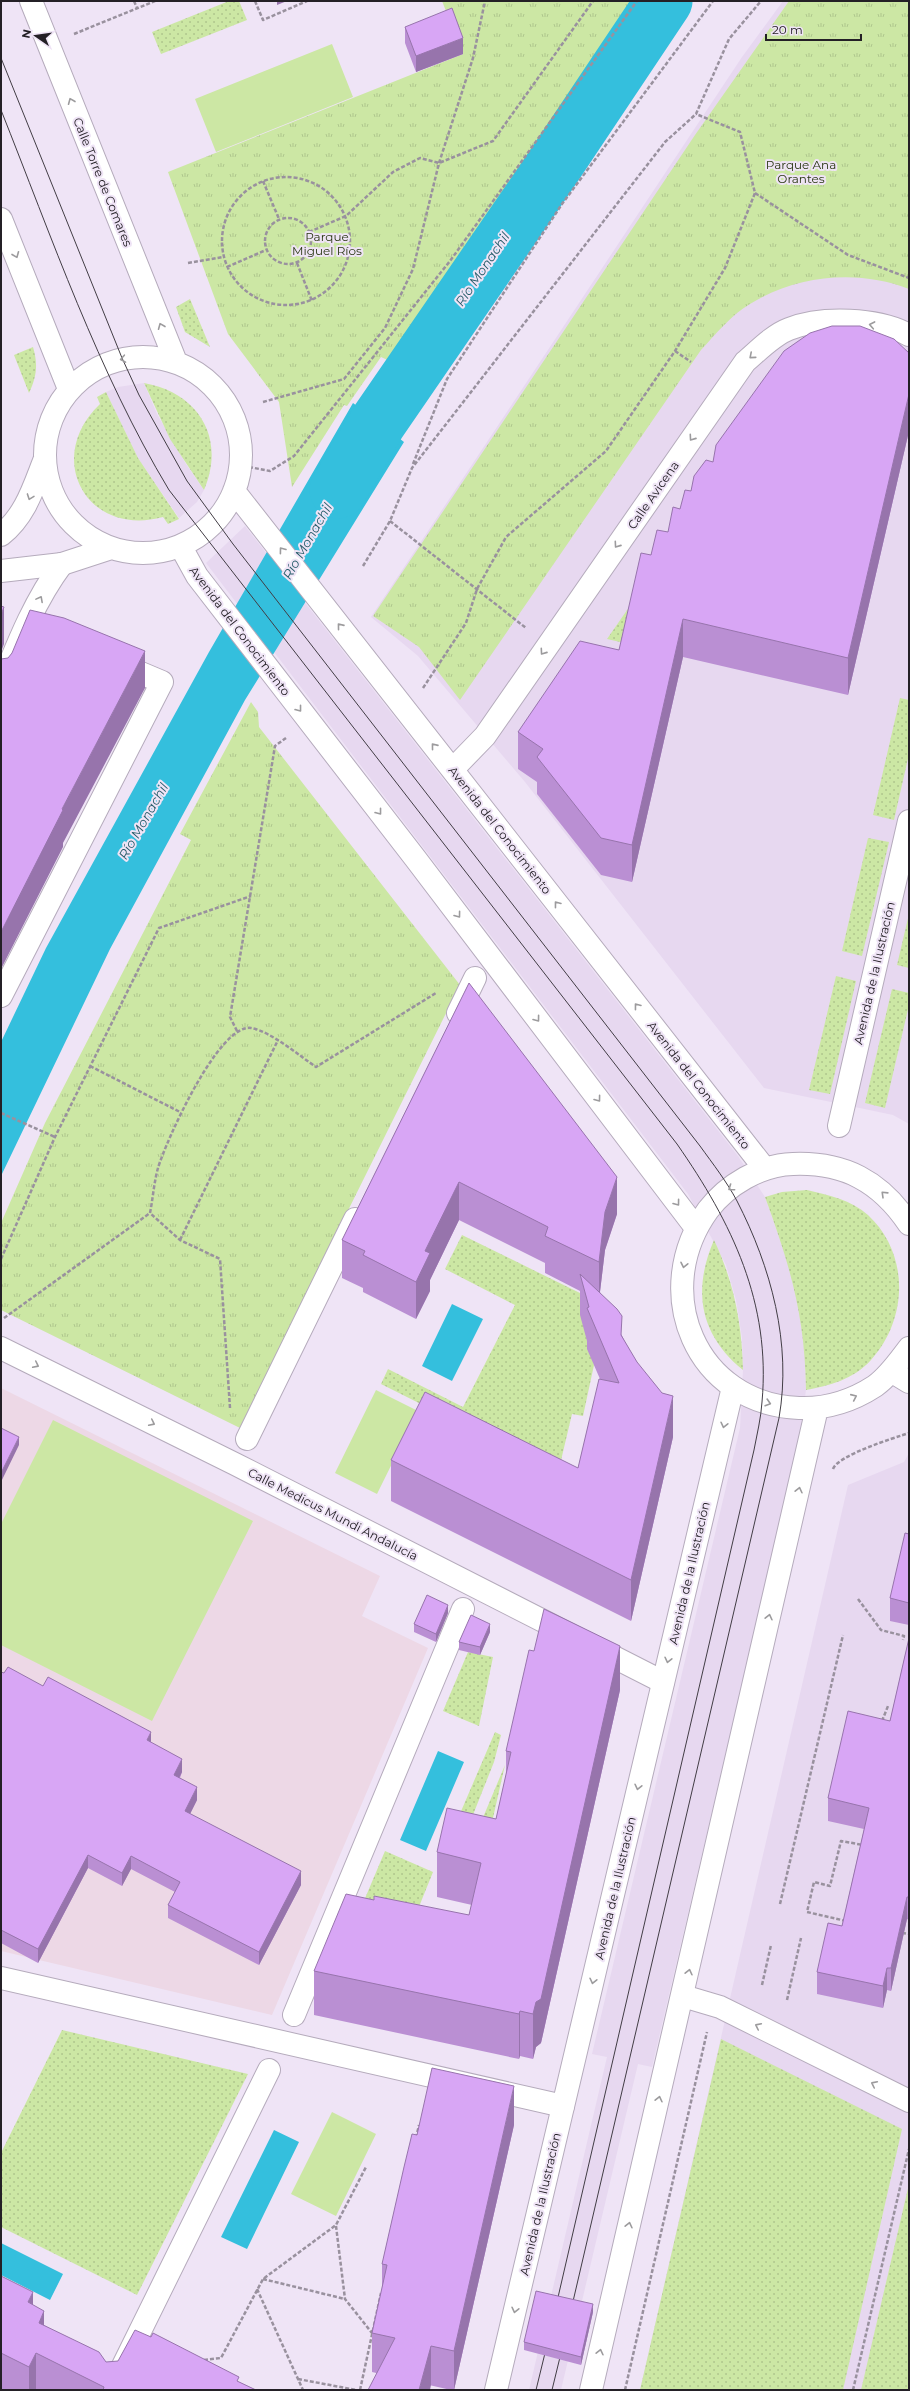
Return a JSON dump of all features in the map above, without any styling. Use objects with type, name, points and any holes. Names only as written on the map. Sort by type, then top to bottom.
[{"type":"main road","name":"Calle Torre de Comares","points":[[31,1],[176,362]]},
{"type":"main road","points":[[1,219],[69,389]]},
{"type":"main road","name":"Calle Avicena","points":[[453,769],[485,736],[745,362],[756,352],[788,329],[818,321],[851,321],[899,330],[909,335]]},
{"type":"main road","points":[[1,535],[11,527],[27,506],[44,461],[49,422],[69,389],[85,375],[103,364],[122,358],[149,357],[176,362],[209,382],[232,414],[240,440],[241,465],[234,491],[216,522],[203,534],[181,547],[145,554],[108,549],[76,529],[54,498],[44,461]]},
{"type":"main road","name":"Avenida del Conocimiento","points":[[234,491],[258,519],[410,716],[765,1169]]},
{"type":"main road","name":"Avenida del Conocimiento","points":[[181,547],[197,576],[415,858],[696,1228]]},
{"type":"main road","points":[[1,571],[62,564],[108,549]]},
{"type":"main road","points":[[1,685],[22,633],[51,578],[62,564]]},
{"type":"main road","points":[[1,996],[162,682],[97,655]]},
{"type":"main road","name":"Avenida de la Ilustración","points":[[839,1126],[909,821]]},
{"type":"main road","points":[[447,1034],[475,978]]},
{"type":"main road","points":[[909,1224],[898,1207],[880,1189],[858,1176],[833,1166],[811,1163],[787,1164],[765,1169],[747,1177],[722,1194],[696,1228],[687,1248],[682,1270],[684,1314],[702,1355],[716,1372],[733,1387],[771,1405],[817,1408],[838,1404],[857,1396],[876,1385],[900,1377],[909,1348]]},
{"type":"main road","points":[[247,1439],[363,1205]]},
{"type":"main road","name":"Calle Medicus Mundi Andalucía","points":[[1,1348],[235,1464],[663,1682]]},
{"type":"main road","name":"Avenida de la Ilustración","points":[[496,2390],[733,1387]]},
{"type":"main road","points":[[592,2390],[817,1408]]},
{"type":"main road","points":[[294,2015],[463,1609]]},
{"type":"main road","points":[[1,1978],[563,2106]]},
{"type":"main road","points":[[683,1996],[713,2004],[909,2101]]},
{"type":"main road","points":[[110,2390],[270,2070]]},
{"type":"path","points":[[134,1],[137,8]]},
{"type":"path","points":[[74,34],[155,1]]},
{"type":"path","points":[[255,1],[263,20],[307,1]]},
{"type":"path","points":[[263,402],[344,379],[385,328],[413,269],[439,163],[473,58],[485,1]]},
{"type":"path","points":[[309,232],[346,216],[393,172],[420,158],[439,163],[493,141],[593,1]]},
{"type":"path","points":[[241,465],[270,471],[294,456],[450,261],[637,1]]},
{"type":"path","points":[[363,566],[390,521],[447,379],[562,204],[713,1]]},
{"type":"path","points":[[412,468],[665,142],[696,114],[729,40],[761,1]]},
{"type":"path","points":[[410,716],[421,692],[466,623],[477,589],[506,537],[606,451],[676,351],[724,268],[755,193],[740,132],[696,114]]},
{"type":"path","points":[[289,177],[303,178],[321,186],[336,199],[346,216],[351,236],[350,256],[342,274],[329,290],[312,301],[293,306],[272,305],[254,298],[238,284],[227,267],[223,257],[222,238],[225,220],[234,203],[247,189],[263,181],[289,177]]},
{"type":"path","points":[[263,181],[279,219]]},
{"type":"path","points":[[755,193],[848,255],[909,278]]},
{"type":"path","points":[[294,218],[300,221],[309,232],[311,246],[308,253],[297,263],[282,264],[270,257],[266,250],[264,243],[268,229],[279,219],[294,218]]},
{"type":"path","points":[[227,267],[266,250]]},
{"type":"path","points":[[188,263],[223,257]]},
{"type":"path","points":[[297,263],[312,301]]},
{"type":"path","points":[[676,351],[691,362]]},
{"type":"path","points":[[390,521],[548,645]]},
{"type":"path","points":[[237,1031],[230,1017],[275,746],[289,735]]},
{"type":"path","points":[[1,1259],[55,1137],[159,928],[251,896]]},
{"type":"path","points":[[4,1318],[150,1213],[158,1168],[180,1112],[208,1065],[237,1031],[250,1028],[278,1040],[316,1067],[437,992]]},
{"type":"path","points":[[180,1240],[278,1040]]},
{"type":"path","points":[[90,1066],[180,1112]]},
{"type":"path","points":[[1,1113],[55,1137]]},
{"type":"path","points":[[150,1213],[180,1240],[220,1259],[231,1416]]},
{"type":"path","points":[[833,1471],[835,1465],[850,1455],[909,1432]]},
{"type":"path","points":[[858,1599],[881,1630],[904,1636],[903,1640]]},
{"type":"path","points":[[780,1904],[843,1636]]},
{"type":"path","points":[[880,1726],[888,1706]]},
{"type":"path","points":[[851,1922],[807,1912],[814,1882],[830,1886],[840,1840],[865,1846]]},
{"type":"path","points":[[894,1931],[909,1934]]},
{"type":"path","points":[[787,2000],[801,1938]]},
{"type":"path","points":[[762,1985],[771,1945]]},
{"type":"path","points":[[625,2390],[701,2065],[713,2004]]},
{"type":"path","points":[[416,2141],[419,2125]]},
{"type":"path","points":[[853,2390],[909,2149]]},
{"type":"path","points":[[201,2361],[222,2358],[263,2279],[336,2225],[366,2167]]},
{"type":"path","points":[[336,2225],[345,2299],[372,2334]]},
{"type":"path","points":[[263,2279],[345,2299]]},
{"type":"path","points":[[360,2390],[382,2287]]},
{"type":"path","points":[[257,2289],[303,2390]]},
{"type":"path","points":[[298,2379],[356,2390]]},
{"type":"shaded area","points":[[783,1],[909,1],[909,1124],[893,1115],[764,1088],[525,782],[418,656],[371,617],[742,57]]},
{"type":"shaded area","points":[[144,383],[157,414],[186,464],[204,490],[197,502],[179,518],[138,458],[106,392],[118,387]]},
{"type":"shaded area","points":[[245,526],[738,1156],[765,1197],[791,1271],[800,1312],[805,1352],[806,1390],[799,1441],[652,2067],[638,2064],[561,2390],[529,2390],[607,2057],[592,2054],[740,1428],[743,1370],[742,1338],[736,1300],[726,1265],[688,1194],[206,563]]},
{"type":"shaded area","points":[[1,1388],[380,1576],[362,1616],[428,1648],[272,2015],[1,1951]]},
{"type":"shaded area","points":[[909,1453],[909,2390],[640,2390],[848,1485],[904,1462]]},
{"type":"green space","points":[[229,1],[239,1],[247,20],[161,54],[152,32]]},
{"type":"green space","name":"Parque Miguel Ríos","points":[[442,1],[650,1],[622,38],[394,363],[381,357],[347,406],[344,405],[292,487],[279,402],[228,334],[168,172],[463,54]]},
{"type":"green space","name":"Parque Ana Orantes","points":[[789,1],[909,1],[909,289],[869,279],[849,277],[808,281],[768,294],[743,308],[730,319],[701,350],[460,700],[419,647],[373,616],[695,135]]},
{"type":"green space","points":[[332,44],[353,97],[216,152],[195,99]]},
{"type":"green space","points":[[190,299],[210,347],[185,332],[176,307]]},
{"type":"green space","points":[[33,347],[36,359],[36,370],[34,381],[29,393],[14,355]]},
{"type":"green space","points":[[144,383],[163,388],[180,397],[193,408],[203,421],[209,436],[212,453],[210,471],[204,490],[170,439]]},
{"type":"green space","points":[[106,392],[138,458],[179,519],[168,524],[163,517],[136,520],[113,516],[95,505],[82,489],[75,469],[75,447],[83,425],[100,404],[97,397]]},
{"type":"green space","points":[[641,590],[629,644],[607,639]]},
{"type":"green space","points":[[900,698],[909,700],[909,754],[894,820],[873,815]]},
{"type":"green space","points":[[251,702],[258,712],[259,727],[460,985],[240,1428],[1,1310],[1,1223],[45,1123],[191,840],[180,834]]},
{"type":"green space","points":[[868,838],[889,842],[862,956],[842,951]]},
{"type":"green space","points":[[909,914],[909,968],[897,965]]},
{"type":"green space","points":[[836,976],[856,981],[830,1094],[809,1090]]},
{"type":"green space","points":[[892,989],[909,993],[909,1005],[885,1108],[865,1103]]},
{"type":"green space","points":[[807,1190],[847,1202],[868,1215],[882,1231],[891,1248],[897,1267],[899,1287],[897,1306],[892,1326],[883,1344],[871,1360],[857,1372],[841,1381],[806,1390],[803,1338],[799,1314],[789,1269],[765,1197],[782,1192]]},
{"type":"green space","points":[[462,1235],[582,1294],[589,1346],[594,1365],[583,1416],[572,1414],[558,1473],[381,1384],[388,1369],[463,1407],[515,1305],[445,1269]]},
{"type":"green space","points":[[714,1240],[727,1272],[736,1304],[741,1336],[743,1370],[717,1342],[709,1327],[704,1311],[702,1294],[703,1277],[707,1259]]},
{"type":"green space","points":[[376,1390],[418,1411],[377,1494],[335,1473]]},
{"type":"green space","points":[[53,1420],[253,1521],[152,1721],[1,1645],[1,1524]]},
{"type":"green space","points":[[468,1652],[493,1657],[479,1726],[443,1711]]},
{"type":"green space","points":[[495,1732],[501,1735],[494,1762],[457,1855],[444,1851]]},
{"type":"green space","points":[[505,1765],[485,1853],[466,1858]]},
{"type":"green space","points":[[385,1851],[433,1872],[408,1934],[355,1922]]},
{"type":"green space","points":[[62,2030],[248,2074],[137,2295],[1,2227],[1,2153]]},
{"type":"green space","points":[[721,2039],[902,2129],[843,2390],[640,2390]]},
{"type":"green space","points":[[332,2112],[376,2134],[336,2216],[291,2194]]},
{"type":"green space","points":[[909,2184],[909,2390],[861,2390]]},
{"type":"water","points":[[353,403],[404,442],[245,700],[110,949],[1,1176],[1,1042],[46,948],[209,652]]},
{"type":"water","points":[[452,1304],[483,1319],[452,1381],[422,1366]]},
{"type":"water","points":[[438,1751],[464,1762],[426,1851],[400,1840]]},
{"type":"water","points":[[274,2130],[299,2142],[247,2249],[221,2237]]},
{"type":"water","points":[[1,2243],[63,2274],[50,2300],[1,2275]]},
{"type":"building","points":[[452,8],[463,38],[416,56],[405,27]]},
{"type":"building","points":[[832,326],[860,326],[894,339],[909,353],[909,394],[848,658],[683,619],[632,845],[601,838],[537,757],[543,749],[518,732],[580,641],[619,650],[641,553],[651,555],[657,530],[668,532],[673,507],[680,509],[685,490],[691,491],[694,476],[706,460],[713,462],[716,445],[784,351],[810,333]]},
{"type":"building","points":[[1,606],[4,607],[1,615]]},
{"type":"building","points":[[30,610],[64,618],[145,651],[62,809],[63,810],[1,932],[1,659],[8,658],[12,653]]},
{"type":"building","points":[[469,983],[617,1177],[605,1212],[599,1262],[545,1236],[548,1227],[459,1182],[425,1251],[430,1253],[416,1282],[363,1255],[365,1251],[342,1240]]},
{"type":"building","points":[[580,1274],[617,1309],[622,1316],[621,1335],[637,1362],[662,1393],[673,1396],[631,1580],[391,1460],[425,1392],[578,1468],[599,1379],[619,1383],[587,1308],[589,1307]]},
{"type":"building","points":[[1,1428],[19,1437],[1,1473]]},
{"type":"building","points":[[905,1533],[909,1534],[909,1603],[890,1598]]},
{"type":"building","points":[[427,1595],[448,1605],[436,1634],[414,1624]]},
{"type":"building","points":[[544,1609],[620,1646],[541,1999],[536,2002],[533,2014],[520,2011],[519,2014],[314,1971],[346,1894],[374,1900],[374,1896],[469,1915],[481,1863],[437,1852],[447,1808],[496,1819],[511,1752],[506,1751],[529,1650],[534,1651]]},
{"type":"building","points":[[471,1615],[490,1624],[480,1647],[459,1642]]},
{"type":"building","points":[[909,1638],[909,1897],[907,1897],[891,1968],[887,1968],[883,1986],[817,1972],[828,1923],[842,1926],[869,1808],[828,1798],[848,1711],[890,1721]]},
{"type":"building","points":[[8,1667],[43,1686],[48,1677],[151,1732],[147,1740],[182,1759],[174,1775],[197,1787],[185,1811],[301,1871],[259,1952],[168,1905],[180,1882],[131,1856],[122,1873],[88,1855],[38,1949],[1,1930],[1,1672],[4,1673]]},
{"type":"building","points":[[432,2068],[514,2086],[454,2351],[431,2346],[419,2390],[368,2390],[395,2338],[372,2333],[387,2265],[382,2264],[412,2134],[417,2135]]},
{"type":"building","points":[[1,2276],[33,2292],[28,2302],[44,2311],[39,2323],[99,2352],[106,2362],[118,2361],[135,2330],[151,2337],[153,2333],[239,2377],[237,2381],[256,2390],[103,2390],[104,2387],[36,2353],[29,2367],[1,2353]]},
{"type":"building","points":[[536,2291],[593,2304],[581,2357],[524,2342]]},
{"type":"waterway","name":"Río Monachil","points":[[338,490],[378,422],[547,176],[664,1]]},
{"type":"tram line","points":[[1,58],[122,358],[139,395],[187,481],[233,544],[715,1166],[737,1201],[749,1226],[760,1252],[776,1306],[783,1362],[779,1418],[571,2310]]},
{"type":"tram line","points":[[1,110],[98,352],[143,445],[169,490],[677,1144],[715,1204],[744,1266],[754,1298],[760,1331],[763,1366],[762,1402],[758,1432],[556,2306]]},
{"type":"tram line","points":[[536,2390],[547,2345]]},
{"type":"tram line","points":[[552,2390],[562,2349]]}]
